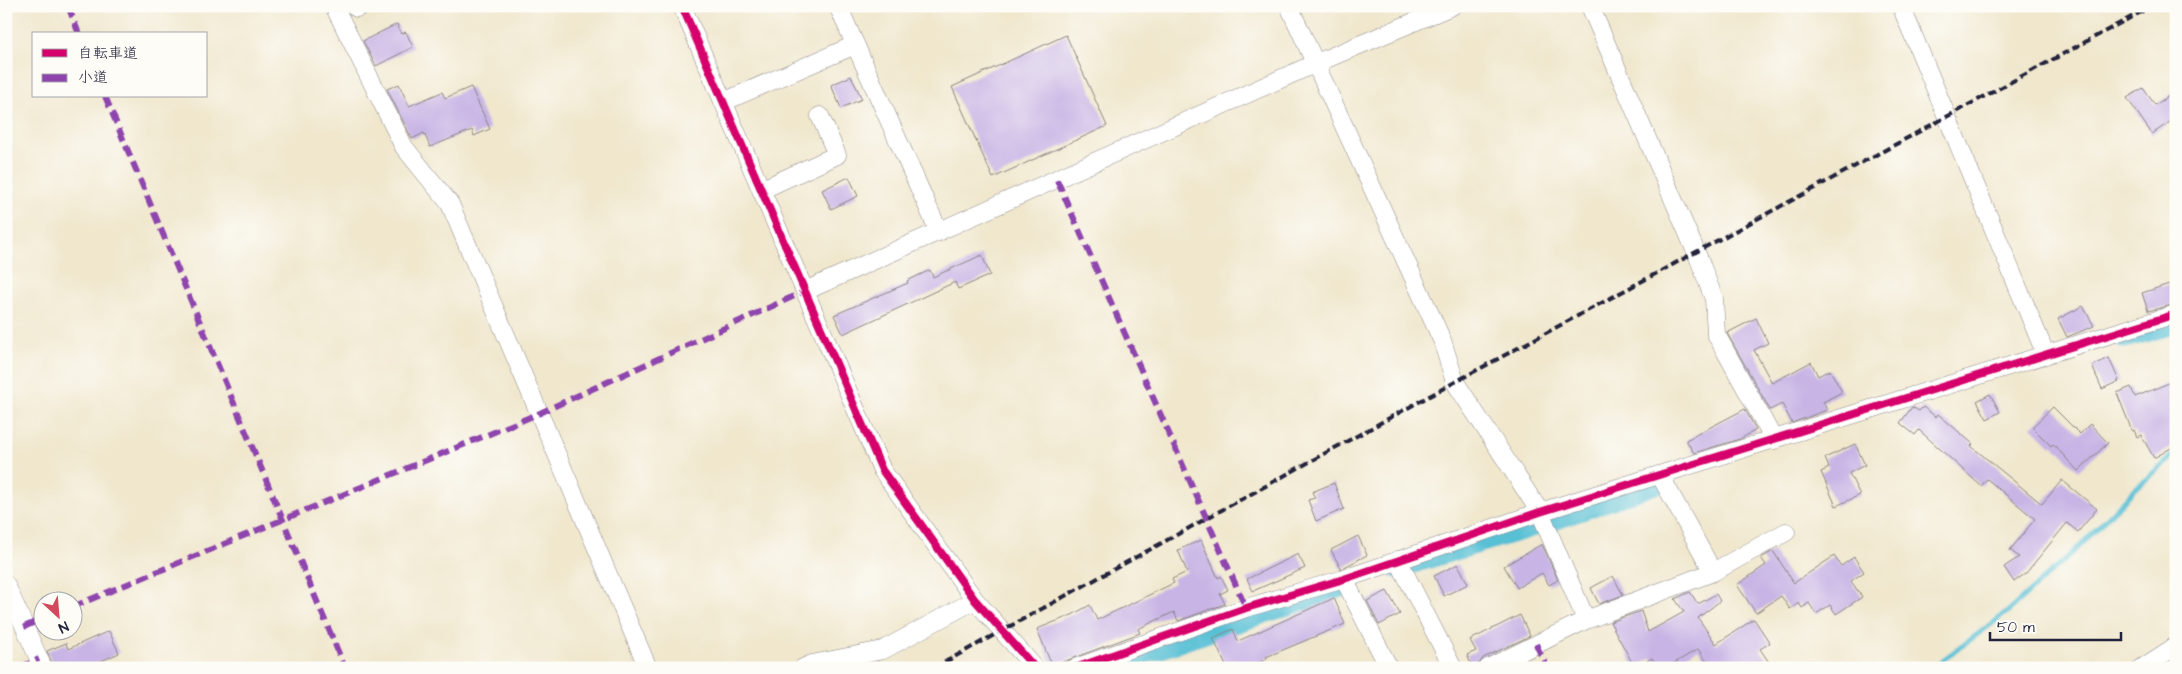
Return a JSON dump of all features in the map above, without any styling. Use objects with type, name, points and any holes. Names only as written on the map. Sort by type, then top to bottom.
[{"type":"street","points":[[334,6],[404,147],[450,204],[648,668]]},
{"type":"street","points":[[354,6],[357,8],[361,6]]},
{"type":"street","points":[[682,6],[882,470],[975,600],[1035,668]]},
{"type":"street","points":[[838,6],[938,232]]},
{"type":"street","points":[[1289,6],[1442,340],[1455,382],[1540,512],[1586,620]]},
{"type":"street","points":[[805,291],[1314,64],[1452,6]]},
{"type":"street","points":[[1590,6],[1714,298],[1716,334],[1774,440]]},
{"type":"street","points":[[1901,6],[2046,355]]},
{"type":"street","points":[[724,102],[855,45]]},
{"type":"street","points":[[761,190],[837,155],[820,116]]},
{"type":"street","points":[[1075,668],[1246,608],[1344,579],[1540,512],[2176,314]]},
{"type":"street","points":[[1660,475],[1713,572]]},
{"type":"street","points":[[1488,668],[1586,620],[1713,572],[1786,532]]},
{"type":"street","points":[[1398,560],[1454,668]]},
{"type":"street","points":[[1344,579],[1389,668]]},
{"type":"street","points":[[6,585],[43,668]]},
{"type":"street","points":[[803,668],[812,664],[883,650],[975,600]]},
{"type":"street","points":[[2142,668],[2176,646]]},
{"type":"building","points":[[397,24],[401,34],[406,32],[413,47],[376,66],[363,41]]},
{"type":"building","points":[[1066,35],[1107,126],[993,178],[952,87]]},
{"type":"building","points":[[851,76],[862,99],[841,108],[831,85]]},
{"type":"building","points":[[399,84],[409,106],[442,92],[445,98],[471,87],[490,129],[474,136],[472,130],[430,147],[424,133],[412,139],[387,89]]},
{"type":"building","points":[[2143,88],[2155,105],[2176,91],[2176,118],[2152,134],[2127,98]]},
{"type":"building","points":[[849,177],[858,196],[831,209],[822,190]]},
{"type":"building","points":[[982,255],[990,275],[958,289],[955,282],[843,334],[834,315],[908,283],[907,281],[930,270],[933,277]]},
{"type":"building","points":[[2169,284],[2176,304],[2148,311],[2142,293]]},
{"type":"building","points":[[2083,306],[2094,326],[2067,337],[2058,319]]},
{"type":"building","points":[[1756,318],[1768,343],[1754,350],[1772,383],[1811,362],[1818,376],[1830,370],[1842,392],[1823,402],[1827,410],[1792,423],[1782,404],[1770,410],[1727,333]]},
{"type":"building","points":[[2109,358],[2119,381],[2102,389],[2092,366]]},
{"type":"building","points":[[2176,380],[2176,445],[2154,458],[2141,435],[2137,437],[2134,430],[2132,431],[2117,393],[2131,387],[2135,397]]},
{"type":"building","points":[[1990,394],[2000,412],[1987,419],[1977,401]]},
{"type":"building","points":[[1912,407],[1919,411],[1923,407],[1936,417],[1938,414],[1973,444],[1971,446],[2042,504],[2062,480],[2097,509],[2078,532],[2067,523],[2026,573],[2014,582],[2004,567],[2019,557],[2010,550],[2035,519],[1987,479],[1981,486],[1919,430],[1915,435],[1900,423]]},
{"type":"building","points":[[2053,407],[2080,434],[2090,424],[2108,443],[2078,471],[2053,444],[2051,446],[2032,427]]},
{"type":"building","points":[[1745,409],[1756,430],[1740,439],[1694,453],[1686,440]]},
{"type":"building","points":[[1855,444],[1865,465],[1849,473],[1860,495],[1836,506],[1821,472],[1829,468],[1825,458]]},
{"type":"building","points":[[1334,483],[1344,509],[1316,521],[1308,500],[1315,498],[1312,492]]},
{"type":"building","points":[[1358,536],[1367,555],[1341,569],[1331,550]]},
{"type":"building","points":[[1201,540],[1218,578],[1221,576],[1228,590],[1220,594],[1225,604],[1178,621],[1174,612],[1138,629],[1140,633],[1052,666],[1037,629],[1072,615],[1090,605],[1097,620],[1174,583],[1172,579],[1187,572],[1178,550]]},
{"type":"building","points":[[1542,544],[1558,580],[1549,585],[1542,573],[1517,588],[1504,566]]},
{"type":"building","points":[[1773,551],[1794,583],[1834,556],[1841,566],[1854,557],[1864,572],[1851,581],[1862,597],[1836,614],[1830,605],[1816,614],[1809,603],[1802,608],[1799,603],[1790,609],[1781,596],[1756,613],[1737,585],[1766,565],[1761,558]]},
{"type":"building","points":[[1298,554],[1305,568],[1253,591],[1247,579]]},
{"type":"building","points":[[1458,564],[1468,584],[1444,596],[1434,576]]},
{"type":"building","points":[[1613,576],[1623,595],[1599,604],[1591,588]]},
{"type":"building","points":[[1387,591],[1400,614],[1379,625],[1367,601]]},
{"type":"building","points":[[1690,592],[1698,604],[1716,594],[1720,601],[1698,618],[1716,644],[1754,619],[1770,643],[1760,649],[1773,668],[1711,668],[1698,649],[1666,668],[1658,668],[1652,658],[1635,668],[1610,622],[1641,611],[1648,632],[1684,612],[1675,599]]},
{"type":"building","points":[[1334,598],[1345,624],[1266,657],[1267,659],[1247,668],[1227,668],[1213,638],[1233,629],[1238,641]]},
{"type":"building","points":[[1520,615],[1530,636],[1483,658],[1478,666],[1473,668],[1467,655],[1476,651],[1470,640]]},
{"type":"building","points":[[109,631],[119,653],[86,668],[54,668],[47,651],[66,643],[68,649]]},
{"type":"waterway","points":[[2124,339],[2176,324]]},
{"type":"waterway","points":[[1932,668],[2005,614],[2079,547],[2134,490],[2176,453]]},
{"type":"waterway","points":[[1397,569],[1548,523],[1666,481]]},
{"type":"waterway","points":[[1105,668],[1350,585]]},
{"type":"railway","points":[[934,668],[1455,382],[2152,6]]},
{"type":"marked path","points":[[68,6],[78,32]]},
{"type":"marked path","points":[[106,98],[345,668]]},
{"type":"marked path","points":[[1057,180],[1246,608]]},
{"type":"marked path","points":[[82,603],[540,413],[805,291]]},
{"type":"marked path","points":[[24,627],[32,623]]},
{"type":"marked path","points":[[1536,644],[1547,668]]},
{"type":"marked path","points":[[19,668],[39,659]]},
{"type":"cycle path","points":[[682,6],[882,470],[975,600],[1035,668]]},
{"type":"cycle path","points":[[1075,668],[1246,608],[1344,579],[1540,512],[2176,314]]}]
